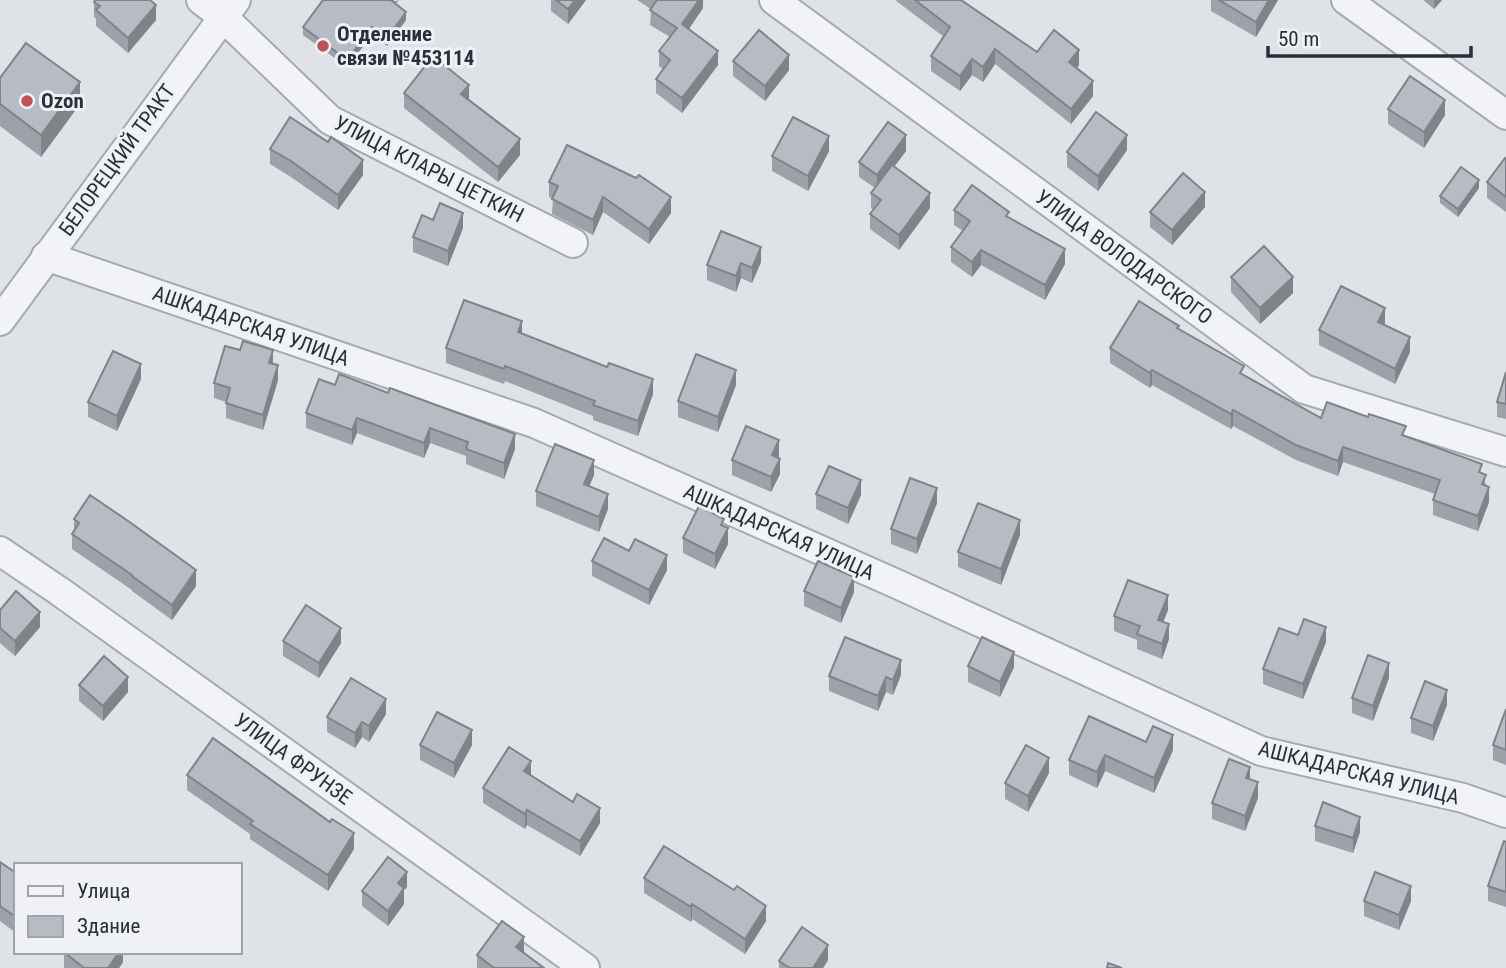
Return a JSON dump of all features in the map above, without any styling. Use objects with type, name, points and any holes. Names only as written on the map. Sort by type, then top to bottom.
[{"type":"street","name":"УЛИЦА КЛАРЫ ЦЕТКИН","points":[[201,0],[229,9],[330,120],[573,243]]},
{"type":"street","name":"УЛИЦА ВОЛОДАРСКОГО","points":[[774,0],[1304,389],[1506,452]]},
{"type":"street","points":[[1346,0],[1506,115]]},
{"type":"street","name":"БЕЛОРЕЦКИЙ ТРАКТ","points":[[0,321],[229,9]]},
{"type":"street","name":"АШКАДАРСКАЯ УЛИЦА","points":[[46,256],[534,424],[899,585],[1261,751],[1463,798],[1506,813]]},
{"type":"street","name":"УЛИЦА ФРУНЗЕ","points":[[0,551],[585,968]]},
{"type":"building","points":[[95,0],[150,0],[156,5],[128,38],[96,10],[100,6]]},
{"type":"building","points":[[323,0],[393,0],[406,12],[387,38],[372,27],[347,60],[303,27]]},
{"type":"building","points":[[556,0],[575,0],[568,9]]},
{"type":"building","points":[[657,0],[699,0],[682,24],[718,51],[682,98],[656,79],[670,60],[659,51],[677,28],[650,10]]},
{"type":"building","points":[[915,0],[961,0],[1037,52],[1054,30],[1079,50],[1069,62],[1093,81],[1071,109],[995,49],[983,67],[972,59],[960,76],[931,56],[950,27]]},
{"type":"building","points":[[1219,0],[1269,0],[1256,22]]},
{"type":"building","points":[[759,30],[789,55],[765,86],[733,61]]},
{"type":"building","points":[[26,43],[80,82],[41,135],[0,104],[0,78]]},
{"type":"building","points":[[433,56],[469,85],[461,94],[520,139],[498,167],[404,93]]},
{"type":"building","points":[[1410,76],[1445,100],[1424,132],[1388,109]]},
{"type":"building","points":[[1096,112],[1127,135],[1098,176],[1067,152]]},
{"type":"building","points":[[290,117],[328,142],[331,137],[363,160],[338,195],[270,149]]},
{"type":"building","points":[[793,117],[829,136],[808,176],[772,156]]},
{"type":"building","points":[[888,122],[906,135],[877,175],[859,162]]},
{"type":"building","points":[[567,145],[636,178],[639,175],[671,197],[649,229],[603,197],[593,220],[552,199],[558,186],[549,182]]},
{"type":"building","points":[[1506,159],[1506,197],[1487,182]]},
{"type":"building","points":[[892,165],[930,193],[899,235],[870,214],[881,200],[871,193]]},
{"type":"building","points":[[1461,167],[1479,180],[1458,209],[1440,196]]},
{"type":"building","points":[[1183,173],[1205,192],[1172,230],[1150,212]]},
{"type":"building","points":[[972,185],[1009,212],[1006,216],[1065,249],[1045,285],[981,250],[972,262],[951,247],[970,221],[954,210]]},
{"type":"building","points":[[440,203],[463,213],[448,251],[413,237],[422,215],[433,220]]},
{"type":"building","points":[[721,231],[761,247],[752,268],[741,263],[736,276],[707,265]]},
{"type":"building","points":[[1264,246],[1293,277],[1260,308],[1231,277]]},
{"type":"building","points":[[1341,286],[1385,308],[1378,322],[1410,337],[1395,369],[1319,330]]},
{"type":"building","points":[[464,300],[522,321],[518,332],[607,367],[609,363],[653,379],[638,421],[593,405],[595,401],[505,366],[504,369],[446,348]]},
{"type":"building","points":[[1139,301],[1179,326],[1177,328],[1244,366],[1240,373],[1321,418],[1327,402],[1368,417],[1369,414],[1406,426],[1402,435],[1482,464],[1479,472],[1486,475],[1482,484],[1489,487],[1478,516],[1433,500],[1440,480],[1343,447],[1338,461],[1296,445],[1233,410],[1231,414],[1152,370],[1150,373],[1110,348]]},
{"type":"building","points":[[243,341],[273,350],[269,363],[278,365],[263,415],[226,403],[230,388],[214,383],[225,346],[240,350]]},
{"type":"building","points":[[113,351],[141,364],[117,416],[88,402]]},
{"type":"building","points":[[696,354],[736,370],[718,417],[678,401]]},
{"type":"building","points":[[1506,372],[1506,404],[1497,402]]},
{"type":"building","points":[[339,374],[388,393],[390,388],[515,434],[504,463],[466,449],[468,442],[430,428],[424,443],[357,418],[352,430],[306,413],[319,379],[335,385]]},
{"type":"building","points":[[746,426],[779,440],[772,455],[780,459],[771,477],[732,460]]},
{"type":"building","points":[[555,444],[594,460],[584,484],[608,494],[599,517],[536,491]]},
{"type":"building","points":[[829,466],[861,480],[848,508],[816,494]]},
{"type":"building","points":[[910,478],[937,488],[917,539],[891,529]]},
{"type":"building","points":[[90,495],[196,570],[172,605],[72,534],[79,523],[74,519]]},
{"type":"building","points":[[978,503],[1020,520],[1001,569],[958,552]]},
{"type":"building","points":[[699,506],[724,519],[721,525],[728,528],[715,554],[683,538]]},
{"type":"building","points":[[604,538],[629,551],[635,539],[667,555],[649,590],[592,561]]},
{"type":"building","points":[[818,561],[854,577],[841,608],[804,591]]},
{"type":"building","points":[[1128,580],[1168,595],[1158,620],[1169,624],[1162,644],[1137,634],[1140,626],[1114,616]]},
{"type":"building","points":[[16,591],[40,612],[15,641],[0,628],[0,610]]},
{"type":"building","points":[[306,605],[341,628],[319,663],[283,641]]},
{"type":"building","points":[[1304,619],[1326,627],[1303,684],[1263,669],[1279,628],[1298,635]]},
{"type":"building","points":[[845,637],[901,660],[893,680],[886,677],[878,696],[829,676]]},
{"type":"building","points":[[982,637],[1014,652],[1000,682],[968,666]]},
{"type":"building","points":[[1368,655],[1389,663],[1373,706],[1352,698]]},
{"type":"building","points":[[104,656],[128,677],[103,706],[79,685]]},
{"type":"building","points":[[351,678],[386,699],[369,726],[362,722],[355,733],[327,717]]},
{"type":"building","points":[[1425,681],[1447,690],[1433,726],[1411,718]]},
{"type":"building","points":[[1506,709],[1506,750],[1493,745]]},
{"type":"building","points":[[437,712],[472,730],[454,763],[420,745]]},
{"type":"building","points":[[1089,716],[1146,742],[1153,726],[1173,735],[1154,778],[1105,755],[1097,772],[1069,760]]},
{"type":"building","points":[[213,738],[330,822],[332,819],[354,833],[328,875],[250,824],[253,821],[187,775]]},
{"type":"building","points":[[1026,745],[1049,758],[1028,796],[1005,783]]},
{"type":"building","points":[[509,747],[531,761],[524,771],[573,802],[577,794],[600,808],[580,841],[527,810],[525,814],[483,788]]},
{"type":"building","points":[[1229,759],[1250,767],[1246,778],[1258,782],[1245,816],[1212,803]]},
{"type":"building","points":[[1323,802],[1360,817],[1353,838],[1315,826]]},
{"type":"building","points":[[1504,841],[1506,842],[1506,892],[1488,886]]},
{"type":"building","points":[[664,846],[734,890],[737,886],[766,906],[745,939],[692,904],[691,907],[644,878]]},
{"type":"building","points":[[388,857],[407,872],[398,883],[404,888],[388,911],[362,891]]},
{"type":"building","points":[[0,862],[14,872],[14,916],[0,906]]},
{"type":"building","points":[[1375,872],[1411,886],[1399,915],[1364,901]]},
{"type":"building","points":[[502,921],[524,937],[516,947],[544,968],[494,968],[477,955]]},
{"type":"building","points":[[802,927],[828,945],[813,968],[790,968],[779,961]]},
{"type":"building","points":[[66,954],[118,954],[108,968],[84,968]]},
{"type":"building","points":[[1108,963],[1122,968],[1107,968]]},
{"type":"place","name":"Отделение связи №453114","points":[[323,46]]},
{"type":"place","name":"Ozon","points":[[27,101]]}]
